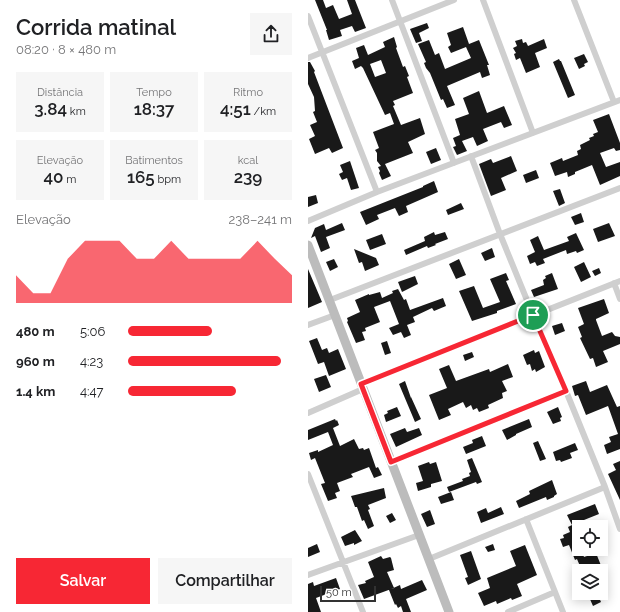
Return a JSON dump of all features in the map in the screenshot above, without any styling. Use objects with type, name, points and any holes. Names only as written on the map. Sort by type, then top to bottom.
[{"type":"street","points":[[392,0],[454,163]]},
{"type":"street","points":[[308,58],[454,0]]},
{"type":"street","points":[[483,0],[533,133]]},
{"type":"street","points":[[308,221],[377,192],[617,101],[574,0]]},
{"type":"street","points":[[481,7],[533,133]]},
{"type":"street","points":[[308,16],[377,192]]},
{"type":"street","points":[[471,156],[500,234],[566,391],[605,487],[620,529]]},
{"type":"street","points":[[330,300],[620,188]]},
{"type":"street","points":[[308,245],[449,612]]},
{"type":"street","points":[[308,413],[362,386],[617,282],[620,299]]},
{"type":"street","points":[[308,325],[335,315]]},
{"type":"street","points":[[391,462],[566,391]]},
{"type":"street","points":[[308,474],[363,612]]},
{"type":"street","points":[[429,559],[605,487]]},
{"type":"street","points":[[526,519],[563,612]]},
{"type":"street","points":[[308,575],[419,535]]},
{"type":"street","points":[[508,612],[555,592]]},
{"type":"building","points":[[315,0],[323,0],[326,8],[333,5],[339,19],[352,14],[347,0],[355,0],[366,28],[355,32],[352,26],[340,30],[342,36],[329,40],[327,30]]},
{"type":"building","points":[[427,23],[429,28],[419,33],[422,41],[416,43],[410,29]]},
{"type":"building","points":[[463,27],[469,44],[479,40],[489,65],[487,65],[490,75],[482,78],[480,72],[447,86],[455,105],[447,108],[443,99],[441,100],[430,73],[426,68],[424,63],[426,62],[418,44],[429,40],[435,55],[439,53],[445,69],[471,58],[466,47],[451,53],[448,47],[451,45],[447,33]]},
{"type":"building","points":[[394,37],[396,48],[403,67],[405,66],[409,76],[407,77],[413,93],[393,101],[395,105],[393,106],[401,125],[420,118],[425,134],[408,142],[413,153],[385,164],[391,176],[382,180],[378,167],[381,166],[377,161],[377,153],[375,150],[379,148],[373,132],[394,124],[390,113],[385,115],[363,68],[361,66],[355,69],[352,61],[359,58],[356,48],[364,45],[368,55],[385,47],[383,42]],"holes":[[[381,60],[386,73],[375,77],[370,64]]]},
{"type":"building","points":[[522,39],[523,43],[526,42],[528,46],[544,39],[547,48],[535,53],[540,67],[526,73],[520,58],[516,60],[514,54],[516,53],[513,48],[517,46],[515,41]]},
{"type":"building","points":[[584,54],[588,62],[584,64],[585,66],[579,69],[574,58]]},
{"type":"building","points":[[559,59],[575,95],[568,98],[553,62]]},
{"type":"building","points":[[308,62],[310,62],[315,71],[314,72],[343,148],[332,153],[329,148],[315,154],[309,139],[315,136],[310,125],[317,122],[313,112],[315,111],[314,97],[308,84]]},
{"type":"building","points":[[479,91],[487,113],[504,106],[512,125],[504,128],[501,122],[483,129],[488,141],[477,146],[473,137],[462,141],[467,151],[457,155],[453,147],[456,146],[453,138],[460,135],[455,119],[469,114],[463,98]]},
{"type":"building","points":[[609,114],[620,143],[620,150],[616,151],[614,148],[600,153],[606,167],[620,162],[620,176],[600,185],[592,165],[575,172],[575,174],[568,177],[567,172],[555,176],[550,163],[562,158],[563,161],[578,155],[577,151],[581,149],[580,145],[590,140],[589,138],[594,136],[593,134],[598,132],[593,120]]},
{"type":"building","points":[[436,148],[441,160],[431,164],[426,152]]},
{"type":"building","points":[[511,156],[517,171],[501,178],[506,190],[491,196],[479,164],[491,159],[493,163]]},
{"type":"building","points":[[350,161],[359,188],[351,190],[347,178],[342,180],[339,174],[343,172],[340,165]]},
{"type":"building","points":[[536,170],[539,178],[526,183],[523,175]]},
{"type":"building","points":[[434,181],[438,192],[406,206],[408,212],[399,216],[395,208],[377,215],[379,219],[366,225],[360,212],[423,187]]},
{"type":"building","points":[[560,189],[565,203],[559,206],[553,191]]},
{"type":"building","points":[[316,195],[318,203],[308,207],[308,197]]},
{"type":"building","points":[[461,203],[464,209],[448,215],[446,210]]},
{"type":"building","points":[[581,213],[584,222],[575,225],[571,217]]},
{"type":"building","points":[[342,223],[345,230],[326,237],[330,248],[321,252],[315,236],[311,238],[315,228],[324,224],[326,230]]},
{"type":"building","points":[[609,223],[615,236],[598,242],[593,229]]},
{"type":"building","points":[[434,232],[435,235],[445,232],[448,239],[435,244],[436,245],[428,248],[427,246],[406,255],[404,250],[425,241],[424,237]]},
{"type":"building","points":[[576,233],[584,250],[577,253],[576,251],[567,254],[566,250],[543,259],[545,263],[537,266],[535,262],[530,264],[527,256],[535,252],[530,240],[538,236],[544,250],[569,241],[567,237]]},
{"type":"building","points":[[382,234],[386,244],[370,250],[366,240]]},
{"type":"building","points":[[492,248],[495,257],[485,261],[481,253]]},
{"type":"building","points":[[354,249],[376,258],[379,265],[365,271],[362,262],[359,263]]},
{"type":"building","points":[[334,259],[338,267],[330,271],[326,262]]},
{"type":"building","points":[[459,259],[466,275],[456,279],[449,264]]},
{"type":"building","points":[[584,262],[591,277],[581,282],[574,267]]},
{"type":"building","points":[[599,268],[601,273],[595,276],[592,271]]},
{"type":"building","points":[[308,269],[322,302],[308,308]]},
{"type":"building","points":[[506,273],[509,280],[506,281],[516,304],[497,311],[497,313],[472,321],[459,291],[474,286],[483,308],[500,302],[490,279]]},
{"type":"building","points":[[552,273],[558,289],[534,297],[531,290],[544,285],[543,280],[546,278],[545,276]]},
{"type":"building","points":[[415,276],[418,284],[402,292],[398,282]]},
{"type":"building","points":[[398,289],[404,300],[406,299],[410,310],[443,298],[446,306],[434,311],[432,308],[413,317],[415,322],[407,325],[411,335],[404,338],[401,332],[393,335],[389,328],[399,324],[390,301],[374,307],[380,322],[365,328],[366,331],[362,332],[365,340],[356,343],[347,322],[347,318],[360,312],[355,300],[369,294],[380,292],[382,298]]},
{"type":"building","points":[[604,299],[609,313],[596,320],[602,336],[612,332],[615,336],[620,337],[620,344],[603,351],[608,362],[596,367],[593,358],[590,359],[580,338],[582,337],[578,327],[584,324],[578,308]]},
{"type":"building","points":[[562,323],[565,331],[555,335],[552,326]]},
{"type":"building","points":[[317,338],[322,350],[327,348],[329,353],[338,349],[346,369],[329,376],[324,362],[318,364],[309,341]]},
{"type":"building","points":[[387,341],[391,353],[385,355],[381,343]]},
{"type":"building","points":[[534,350],[535,353],[539,351],[545,367],[536,372],[535,369],[532,371],[530,364],[527,365],[523,355]]},
{"type":"building","points":[[472,352],[474,357],[465,361],[463,355]]},
{"type":"building","points":[[508,364],[513,377],[502,381],[507,391],[502,393],[503,398],[488,405],[489,408],[479,412],[477,408],[473,410],[471,405],[466,408],[463,402],[448,409],[451,415],[439,420],[429,395],[447,388],[439,369],[449,365],[456,381],[489,369],[490,372]]},
{"type":"building","points":[[326,375],[331,387],[319,392],[314,379]]},
{"type":"building","points":[[405,381],[421,419],[415,422],[399,384]]},
{"type":"building","points":[[586,381],[590,392],[607,385],[617,407],[620,406],[620,449],[607,454],[604,445],[611,442],[609,437],[618,434],[608,406],[586,415],[578,395],[575,396],[572,386]]},
{"type":"building","points":[[397,407],[401,416],[386,422],[384,415],[388,413],[387,411]]},
{"type":"building","points":[[558,407],[562,417],[560,418],[561,421],[553,424],[547,412]]},
{"type":"building","points":[[335,419],[339,425],[333,428],[340,446],[354,439],[359,449],[363,448],[364,450],[369,448],[376,468],[378,467],[382,475],[374,478],[369,467],[351,474],[353,477],[337,483],[340,491],[335,493],[337,498],[328,501],[321,484],[325,483],[315,458],[311,460],[309,453],[318,450],[318,452],[333,445],[328,432],[308,440],[308,430]]},
{"type":"building","points":[[529,419],[532,427],[507,440],[502,430]]},
{"type":"building","points":[[405,428],[407,432],[419,428],[422,435],[396,447],[390,434]]},
{"type":"building","points":[[482,436],[486,446],[466,454],[463,447],[473,443],[472,440]]},
{"type":"building","points":[[538,441],[546,459],[540,461],[533,443]]},
{"type":"building","points":[[575,443],[578,450],[570,453],[572,458],[561,462],[560,460],[556,461],[553,452]]},
{"type":"building","points":[[472,458],[482,482],[477,484],[476,482],[449,492],[447,487],[463,481],[462,479],[470,476],[469,473],[471,472],[467,460]]},
{"type":"building","points":[[620,461],[620,500],[608,474],[616,470],[613,464]]},
{"type":"building","points":[[429,462],[430,464],[436,462],[442,481],[431,484],[431,487],[418,491],[416,483],[423,481],[418,466]]},
{"type":"building","points":[[552,480],[557,494],[554,497],[547,500],[546,497],[519,508],[516,501],[530,494],[529,491]]},
{"type":"building","points":[[384,488],[386,498],[368,505],[370,509],[368,510],[374,526],[368,529],[364,520],[362,521],[351,496]]},
{"type":"building","points":[[451,492],[454,500],[441,504],[438,497]]},
{"type":"building","points":[[595,504],[599,514],[584,520],[572,520],[572,525],[567,515]]},
{"type":"building","points":[[501,507],[504,514],[481,523],[477,512],[486,508],[488,513]]},
{"type":"building","points":[[430,510],[435,524],[427,527],[421,514]]},
{"type":"building","points":[[392,513],[396,520],[390,523],[386,516]]},
{"type":"building","points":[[572,525],[572,552],[569,545],[563,547],[560,539],[564,538],[563,535],[570,532],[568,527]]},
{"type":"building","points":[[355,530],[362,541],[354,545],[354,543],[345,546],[341,537]]},
{"type":"building","points":[[317,544],[320,552],[308,557],[308,548]]},
{"type":"building","points":[[493,544],[495,550],[488,552],[485,547]]},
{"type":"building","points":[[525,545],[537,575],[517,584],[522,596],[512,600],[511,598],[497,604],[496,601],[484,606],[478,593],[490,588],[487,578],[516,566],[510,551]]},
{"type":"building","points":[[471,551],[481,579],[468,585],[465,578],[468,577],[460,555]]},
{"type":"building","points":[[381,556],[383,559],[391,558],[394,570],[387,572],[394,588],[364,599],[358,585],[366,583],[365,581],[374,577],[368,562]]},
{"type":"building","points":[[573,556],[597,556],[600,564],[579,564],[577,559],[575,560]]},
{"type":"building","points":[[336,578],[340,589],[316,598],[321,612],[308,612],[308,584],[313,582],[314,586]]},
{"type":"building","points":[[422,580],[427,590],[406,599],[411,612],[403,612],[401,606],[398,608],[396,604],[395,605],[389,590],[400,585],[401,589]]},
{"type":"building","points":[[590,600],[600,600],[601,602],[593,606]]},
{"type":"route","points":[[533,315],[566,391],[391,462],[361,384],[533,315]]}]
